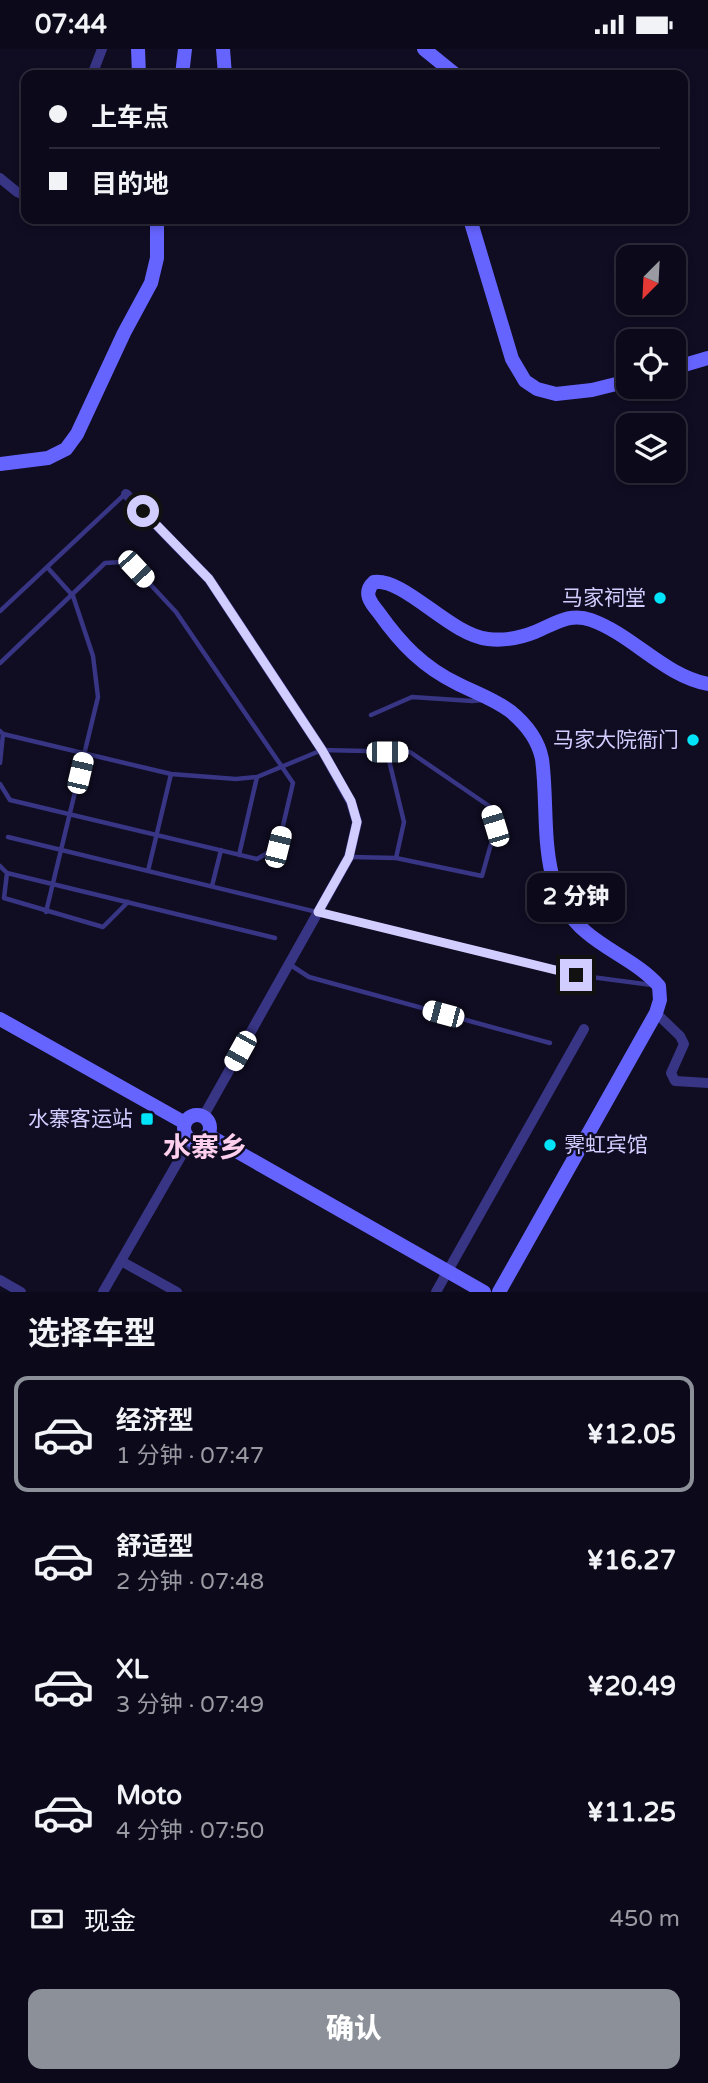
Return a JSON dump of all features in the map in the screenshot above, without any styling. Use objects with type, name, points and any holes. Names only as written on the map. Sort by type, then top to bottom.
[{"type":"main road","points":[[138,49],[139,70]]},
{"type":"main road","points":[[183,70],[185,49]]},
{"type":"main road","points":[[223,49],[225,70]]},
{"type":"main road","points":[[424,49],[450,70]]},
{"type":"main road","points":[[0,464],[48,458],[65,449],[77,434],[124,333],[151,283],[157,258],[157,224]]},
{"type":"main road","points":[[472,224],[512,359],[525,381],[537,389],[556,394],[616,384]]},
{"type":"main road","points":[[686,364],[708,358]]},
{"type":"main road","points":[[499,1292],[656,1013],[660,1000],[659,986],[642,969],[584,931],[564,907],[555,890],[549,867],[544,775],[538,746],[531,732],[518,718],[490,699],[442,676],[411,653],[368,598],[371,585],[379,581],[392,585],[455,627],[485,639],[515,638],[566,618],[587,619],[677,672],[708,684]]},
{"type":"main road","points":[[0,1019],[185,1123]]},
{"type":"main road","points":[[195,1115],[204,1117],[210,1124],[208,1135],[200,1141],[191,1139],[185,1132],[185,1123],[195,1115]]},
{"type":"main road","points":[[208,1135],[484,1292]]},
{"type":"street","points":[[94,70],[102,49]]},
{"type":"street","points":[[0,178],[21,194]]},
{"type":"street","points":[[126,494],[209,579],[322,750],[351,801],[357,822],[349,857],[204,1117]]},
{"type":"street","points":[[656,1013],[680,1036],[684,1044],[671,1073],[675,1081],[708,1083]]},
{"type":"street","points":[[436,1292],[584,1029]]},
{"type":"street","points":[[103,1292],[191,1139]]},
{"type":"street","points":[[121,1261],[177,1292]]},
{"type":"street","points":[[0,1280],[21,1292]]},
{"type":"lane","points":[[0,611],[126,494]]},
{"type":"lane","points":[[0,663],[105,563],[121,562],[136,569],[176,612],[293,783],[278,847],[257,859],[10,800],[0,784]]},
{"type":"lane","points":[[46,912],[98,697],[93,656],[73,596],[47,567]]},
{"type":"lane","points":[[371,715],[412,697],[472,701],[490,699]]},
{"type":"lane","points":[[0,763],[1,733],[171,774],[236,779],[257,777],[322,750],[410,752],[489,806],[495,826],[482,876],[396,859],[349,857]]},
{"type":"lane","points":[[387,752],[404,822],[396,859]]},
{"type":"lane","points":[[148,871],[171,774]]},
{"type":"lane","points":[[239,855],[257,777]]},
{"type":"lane","points":[[8,837],[576,975],[659,986]]},
{"type":"lane","points":[[212,886],[221,850]]},
{"type":"lane","points":[[0,866],[7,873],[275,938]]},
{"type":"lane","points":[[7,873],[4,898],[103,927],[128,902]]},
{"type":"lane","points":[[288,963],[309,977],[550,1043]]},
{"type":"place","name":"马家祠堂","points":[[660,598]]},
{"type":"place","name":"马家大院衙门","points":[[693,740]]},
{"type":"place","name":"水寨客运站","points":[[147,1119]]},
{"type":"place","name":"霁虹宾馆","points":[[550,1145]]},
{"type":"district","name":"水寨乡","points":[[205,1147]]},
{"type":"route","points":[[143,511],[209,579],[322,750],[351,801],[357,822],[349,857],[318,912],[576,975]]}]
